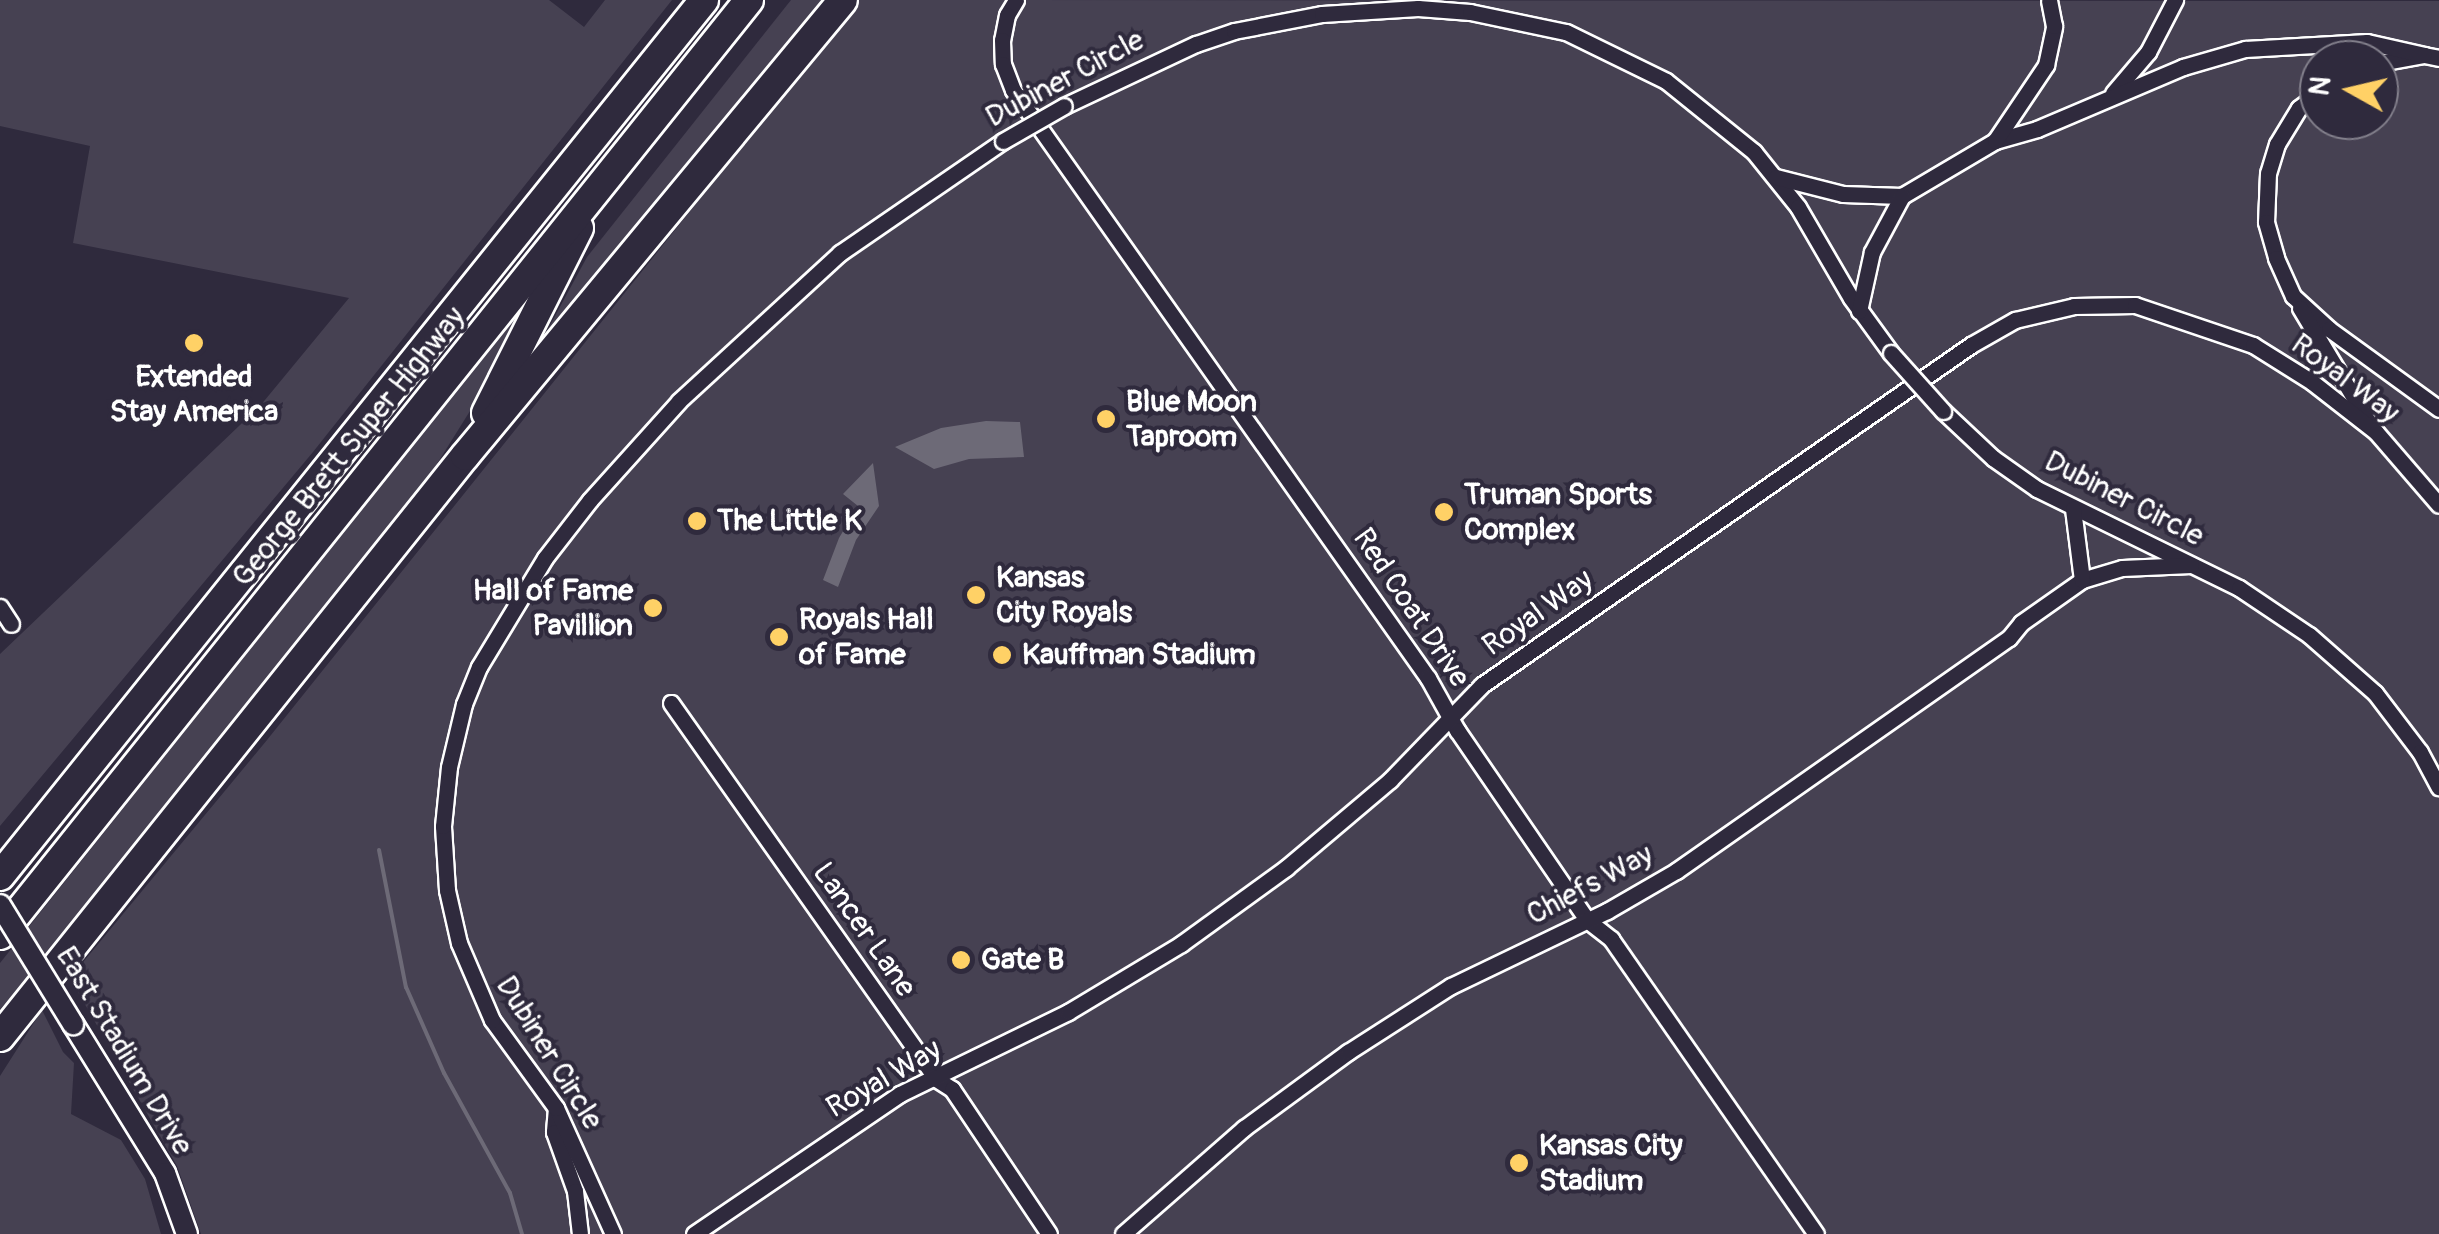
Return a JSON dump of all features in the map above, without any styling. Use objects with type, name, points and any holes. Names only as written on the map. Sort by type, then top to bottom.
[{"type":"highway","points":[[678,32],[696,0]]},
{"type":"highway","name":"George Brett Super Highway","points":[[0,876],[704,0]]},
{"type":"highway","name":"George Brett Super Highway","points":[[0,934],[749,0]]},
{"type":"highway","points":[[0,1037],[465,456],[842,0]]},
{"type":"highway","points":[[465,456],[558,276],[596,190]]},
{"type":"main road","name":"East Stadium Drive","points":[[0,905],[165,1173],[187,1234]]},
{"type":"street","name":"Red Coat Drive","points":[[1016,0],[1007,15],[1002,40],[1004,64],[1013,90],[1428,678],[1587,920],[1611,939],[1816,1234]]},
{"type":"street","points":[[1995,140],[2046,65],[2054,26],[2049,0]]},
{"type":"street","points":[[2113,93],[2148,52],[2174,0]]},
{"type":"street","name":"Dubiner Circle","points":[[613,1234],[556,1108],[492,1020],[474,986],[447,890],[443,826],[449,767],[464,704],[479,667],[545,558],[590,500],[679,401],[840,253],[1003,141],[1064,106],[1161,58],[1234,31],[1350,12],[1418,8],[1470,12],[1566,32],[1666,80],[1726,126],[1776,177],[1817,236],[1860,312],[1891,353],[1943,411],[1993,458],[2073,509],[2238,588],[2348,667],[2402,725],[2439,787]]},
{"type":"street","points":[[1860,312],[1872,252],[1902,196],[1995,140],[2038,129],[2113,93],[2245,48],[2367,42],[2432,56]]},
{"type":"street","points":[[2399,60],[2432,56]]},
{"type":"street","points":[[2299,108],[2277,144],[2268,173],[2266,222],[2293,296],[2376,432]]},
{"type":"street","points":[[1776,177],[1843,194],[1902,196]]},
{"type":"street","points":[[2293,296],[2329,329],[2439,409]]},
{"type":"street","name":"Royal Way","points":[[694,1234],[900,1094],[1068,1012],[1243,901],[1390,780],[1482,685],[1971,345],[2015,320],[2074,306],[2135,305],[2252,345],[2312,382],[2376,432],[2439,505]]},
{"type":"street","points":[[2073,509],[2082,580]]},
{"type":"street","name":"Chiefs Way","points":[[1123,1234],[1236,1134],[1348,1052],[1452,986],[1676,871],[2009,638],[2021,623],[2082,580],[2122,568],[2194,565]]},
{"type":"street","points":[[0,607],[10,624]]},
{"type":"street","name":"Lancer Lane","points":[[671,703],[936,1079],[952,1089],[1049,1234]]},
{"type":"street","points":[[556,1108],[554,1132],[575,1191],[580,1234]]},
{"type":"street","points":[[600,1203],[622,1234]]},
{"type":"shaded area","points":[[0,0],[549,0],[584,27],[605,0],[672,0],[313,452],[0,826],[0,654],[260,406],[349,298],[73,243],[90,146],[0,126]]},
{"type":"shaded area","points":[[791,0],[822,0],[522,377],[587,257]]},
{"type":"shaded area","name":"Truman Sports Complex","points":[[859,0],[2439,1],[2439,1234],[201,1234],[177,1166],[70,978],[267,740]]},
{"type":"shaded area","points":[[526,303],[529,305],[490,379],[420,491],[52,952],[0,1009],[0,963]]},
{"type":"shaded area","points":[[986,421],[1020,422],[1024,457],[969,459],[934,469],[895,447],[941,428]]},
{"type":"shaded area","points":[[873,463],[879,506],[856,540],[838,587],[823,580],[839,538],[858,506],[843,494]]},
{"type":"shaded area","points":[[42,1010],[63,1052],[74,1063],[71,1114],[121,1140],[145,1179],[161,1234],[0,1234],[0,1076]]},
{"type":"waterway","points":[[379,850],[406,987],[444,1073],[510,1193],[522,1234]]},
{"type":"place","name":"Extended Stay America","points":[[194,343]]},
{"type":"place","name":"Blue Moon Taproom","points":[[1106,419]]},
{"type":"place","name":"Truman Sports Complex","points":[[1444,512]]},
{"type":"place","name":"The Little K","points":[[697,521]]},
{"type":"place","name":"Kansas City Royals","points":[[976,595]]},
{"type":"place","name":"Hall of Fame Pavillion","points":[[653,608]]},
{"type":"place","name":"Royals Hall of Fame","points":[[779,637]]},
{"type":"place","name":"Kauffman Stadium","points":[[1002,655]]},
{"type":"place","name":"Gate B","points":[[961,960]]},
{"type":"place","name":"Kansas City Stadium","points":[[1519,1163]]}]
